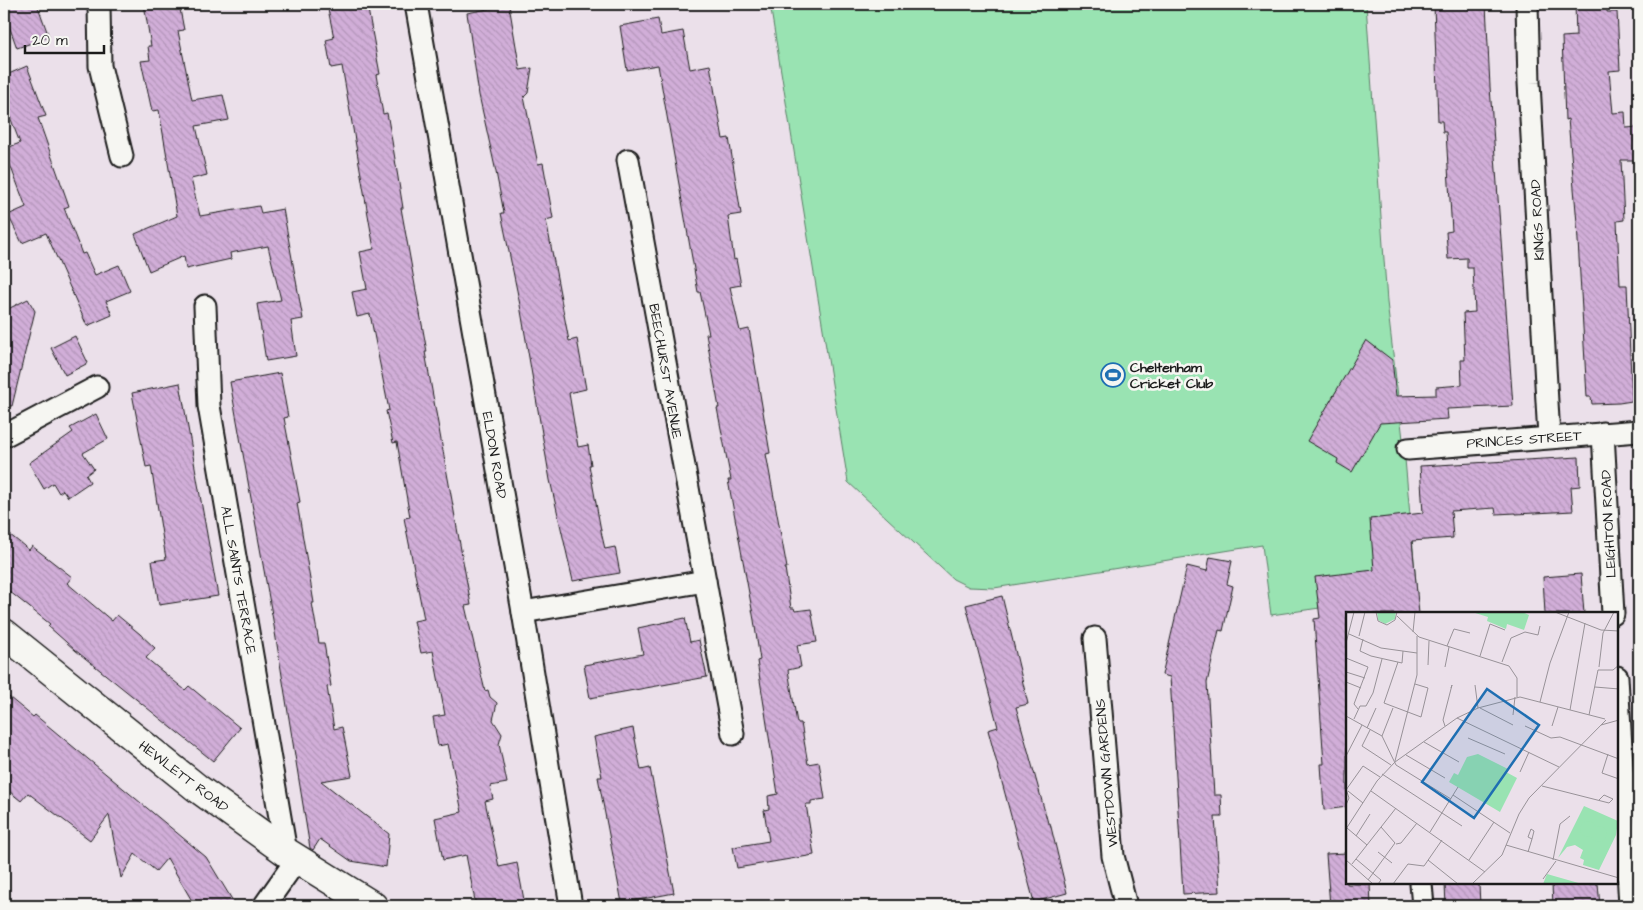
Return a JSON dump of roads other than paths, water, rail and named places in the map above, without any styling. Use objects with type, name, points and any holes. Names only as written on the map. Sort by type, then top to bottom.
[{"type":"street","points":[[99,4],[100,66],[122,156]]},
{"type":"street","name":"ELDON ROAD","points":[[416,4],[523,612],[571,906]]},
{"type":"street","name":"KINGS ROAD","points":[[1527,4],[1529,83],[1549,437]]},
{"type":"street","name":"BEECHURST AVENUE","points":[[628,160],[733,734]]},
{"type":"street","name":"ALL SAINTS TERRACE","points":[[205,306],[209,406],[291,856]]},
{"type":"street","points":[[4,436],[97,387]]},
{"type":"street","name":"PRINCES STREET","points":[[1408,449],[1639,431]]},
{"type":"street","name":"LEIGHTON ROAD","points":[[1603,433],[1613,612]]},
{"type":"street","points":[[523,612],[705,581]]},
{"type":"street","name":"HEWLETT ROAD","points":[[4,632],[197,788],[291,856],[374,906]]},
{"type":"street","name":"WESTDOWN GARDENS","points":[[1095,638],[1113,856],[1126,906]]},
{"type":"street","points":[[1618,695],[1630,906]]},
{"type":"street","points":[[264,906],[291,856]]},
{"type":"street","points":[[1422,885],[1423,906]]},
{"type":"place","name":"Cheltenham Cricket Club","points":[[1113,375]]}]
